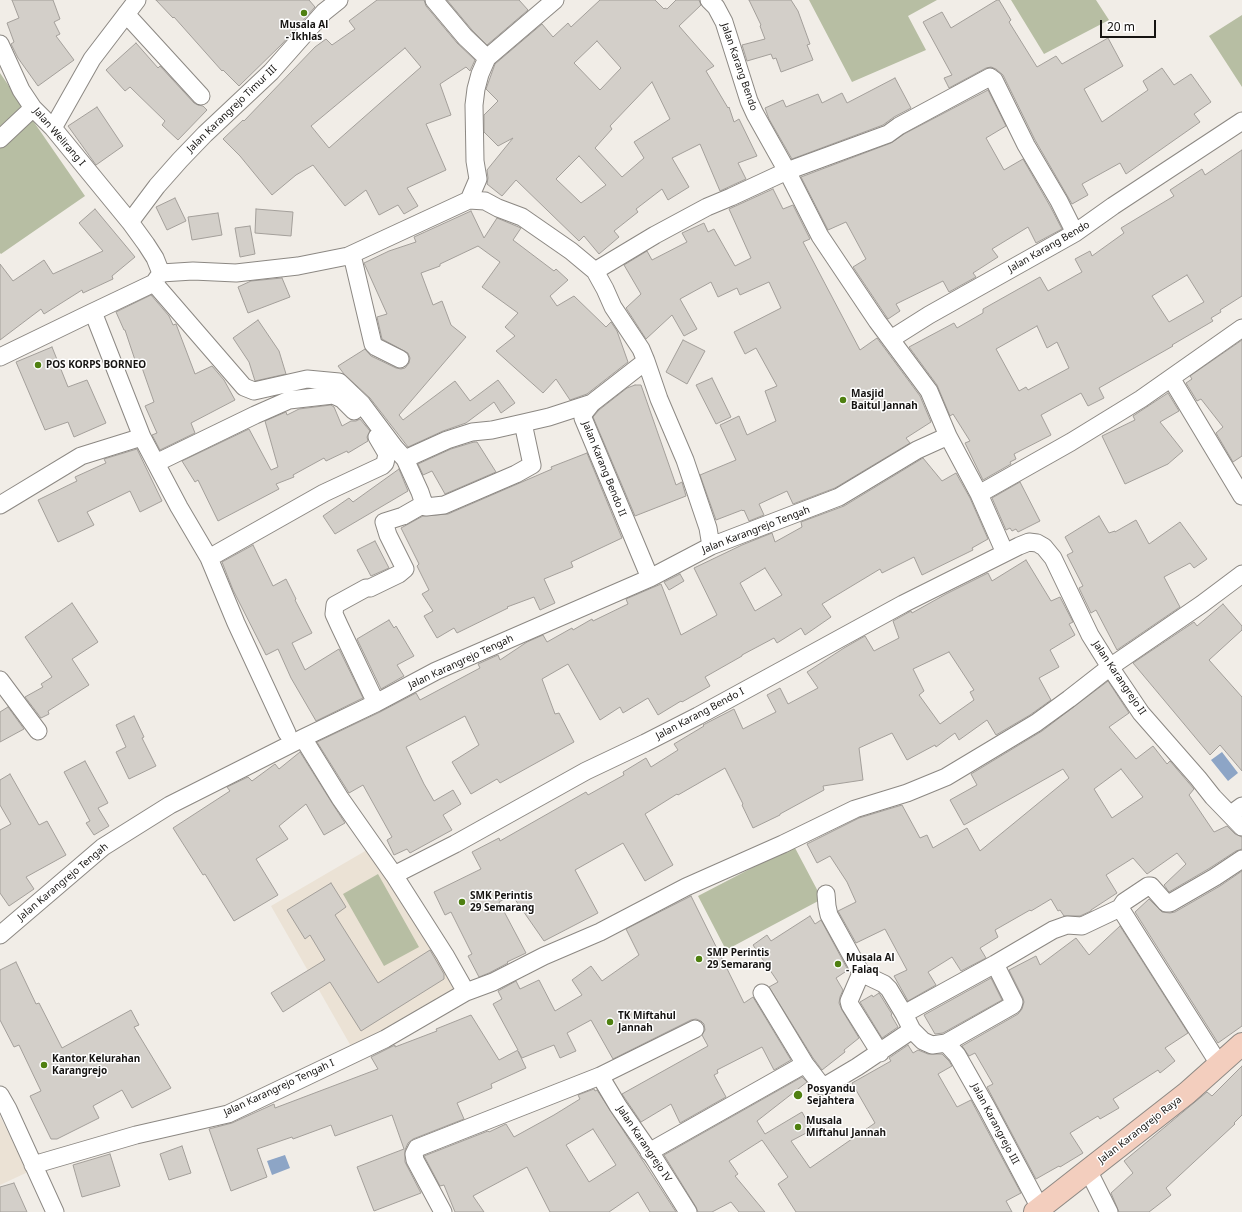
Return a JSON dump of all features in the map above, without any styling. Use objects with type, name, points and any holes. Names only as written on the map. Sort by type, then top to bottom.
[{"type":"main road","name":"Jalan Karangrejo Raya","points":[[1037,1210],[1187,1093],[1242,1044]]},
{"type":"street","points":[[53,128],[92,59],[137,0]]},
{"type":"street","name":"Jalan Karangrejo Timur III","points":[[130,222],[157,186],[180,160],[205,134],[271,72],[324,12],[339,0]]},
{"type":"street","points":[[434,0],[465,37],[487,58]]},
{"type":"street","points":[[469,200],[478,179],[475,160],[474,125],[476,94],[480,74],[487,58],[555,0]]},
{"type":"street","name":"Jalan Karang Bendo","points":[[709,0],[716,8],[724,22],[749,101],[755,114],[787,171],[820,236],[848,279],[929,391],[948,436],[979,494],[1005,553]]},
{"type":"street","points":[[126,14],[201,96]]},
{"type":"street","name":"Jalan Welirang I","points":[[0,44],[21,90],[34,108],[53,128],[130,222],[155,258],[157,278],[244,387],[254,391],[307,379],[339,382],[362,404],[405,459],[424,504]]},
{"type":"street","points":[[595,271],[654,235],[707,207],[787,171],[888,134],[906,122],[990,77],[994,80],[1026,145],[1059,201],[1075,233]]},
{"type":"street","points":[[0,139],[34,108]]},
{"type":"street","name":"Jalan Karang Bendo","points":[[891,339],[928,315],[1075,233],[1120,202],[1241,125]]},
{"type":"street","points":[[0,356],[93,312],[157,278],[193,271],[236,273],[298,266],[352,255],[469,200],[485,201],[498,208],[522,217],[571,251],[595,271],[613,307],[641,348],[659,399],[685,460],[708,528],[711,546]]},
{"type":"street","points":[[352,255],[373,344],[400,359]]},
{"type":"street","points":[[93,312],[142,437],[179,507],[209,558],[236,623],[295,735],[394,874],[445,955],[466,992]]},
{"type":"street","points":[[979,494],[1141,400],[1242,328]]},
{"type":"street","name":"Jalan Karang Bendo II","points":[[646,361],[592,402],[584,413],[583,418],[650,578]]},
{"type":"street","points":[[1171,378],[1242,496]]},
{"type":"street","points":[[156,463],[289,400],[333,395],[342,399],[357,415],[376,436],[387,454],[385,464],[382,466],[324,493],[209,558]]},
{"type":"street","points":[[405,459],[447,440],[472,432],[492,430],[549,417],[592,402]]},
{"type":"street","points":[[376,703],[334,614],[335,605],[366,588],[370,588],[399,574],[405,569],[388,535],[384,522],[403,516],[424,504],[426,507],[444,505],[516,474],[532,465],[523,423]]},
{"type":"street","name":"Jalan Karangrejo Tengah","points":[[0,935],[103,847],[170,805],[295,735],[376,703],[436,671],[650,578],[711,546],[839,497],[917,450],[948,436]]},
{"type":"street","points":[[0,505],[81,456],[142,437]]},
{"type":"street","name":"Jalan Karangrejo II","points":[[1005,553],[1029,542],[1037,543],[1044,547],[1053,558],[1090,635],[1141,713],[1213,797],[1236,810],[1242,827]]},
{"type":"street","name":"Jalan Karang Bendo I","points":[[394,874],[455,844],[586,771],[698,716],[903,604],[1005,553]]},
{"type":"street","name":"Jalan Karangrejo Tengah I","points":[[33,1165],[136,1134],[228,1114],[385,1039],[466,992],[493,982],[544,956],[600,932],[686,887],[783,844],[855,809],[907,793],[946,777],[1036,723],[1070,699],[1110,667],[1202,604],[1242,574]]},
{"type":"street","points":[[0,680],[38,731]]},
{"type":"street","points":[[904,1014],[1053,930],[1065,926],[1082,926],[1120,908],[1124,902],[1148,886],[1151,886],[1166,903],[1170,903],[1215,877],[1242,859]]},
{"type":"street","points":[[826,894],[826,906],[829,915],[861,973],[884,984],[889,989],[912,1030],[923,1041],[932,1045],[946,1043],[1013,1005],[1014,1002],[995,964]]},
{"type":"street","points":[[1120,908],[1219,1064]]},
{"type":"street","points":[[861,973],[849,1001],[880,1053]]},
{"type":"street","points":[[762,993],[805,1064],[824,1087],[880,1053],[912,1030]]},
{"type":"street","points":[[443,1212],[415,1160],[414,1154],[417,1148],[600,1076],[695,1029]]},
{"type":"street","name":"Jalan Karangrejo III","points":[[946,1043],[957,1055],[987,1108],[1037,1210]]},
{"type":"street","points":[[649,1152],[805,1064]]},
{"type":"street","name":"Jalan Karangrejo IV","points":[[600,1076],[688,1212]]},
{"type":"street","points":[[0,1095],[8,1109],[54,1212]]},
{"type":"street","points":[[1088,1170],[1110,1212]]},
{"type":"shaded area","points":[[372,847],[459,990],[352,1048],[271,906]]},
{"type":"shaded area","points":[[0,1116],[28,1172],[0,1185]]},
{"type":"green space","points":[[809,0],[937,0],[908,16],[926,50],[852,82]]},
{"type":"green space","points":[[1011,0],[1096,0],[1109,20],[1044,54]]},
{"type":"green space","points":[[1242,15],[1242,87],[1209,36]]},
{"type":"green space","points":[[0,73],[85,196],[1,254],[0,253]]},
{"type":"green space","points":[[794,846],[822,899],[726,950],[698,896]]},
{"type":"green space","points":[[378,874],[419,947],[384,966],[343,894]]},
{"type":"water","points":[[1222,752],[1238,773],[1228,781],[1211,760]]},
{"type":"water","points":[[285,1155],[290,1168],[272,1175],[267,1161]]},
{"type":"building","points":[[12,0],[53,0],[60,19],[54,22],[60,34],[56,36],[74,60],[38,86],[18,58],[11,44],[14,42],[7,23],[19,18]]},
{"type":"building","points":[[156,0],[309,0],[315,7],[282,44],[239,86],[223,70],[222,71],[174,17],[173,18]]},
{"type":"building","points":[[377,0],[424,0],[426,6],[457,43],[475,60],[470,71],[466,67],[440,84],[451,115],[426,124],[446,170],[407,188],[418,206],[404,214],[398,205],[379,215],[366,190],[345,206],[313,165],[296,175],[272,195],[240,156],[223,139],[243,120],[244,121],[315,47],[326,39],[332,45],[355,29],[349,21]],"holes":[[[405,48],[421,67],[329,148],[311,126]]]},
{"type":"building","points":[[447,0],[519,0],[528,10],[487,45],[472,30]]},
{"type":"building","points":[[600,0],[655,0],[664,9],[667,9],[676,0],[699,0],[701,5],[679,26],[714,66],[706,71],[728,108],[729,107],[734,122],[739,119],[757,156],[738,163],[746,179],[720,191],[700,144],[672,158],[689,187],[668,200],[662,189],[636,209],[638,212],[614,231],[619,237],[599,254],[584,236],[579,241],[516,180],[502,196],[487,184],[487,170],[513,138],[498,146],[484,132],[484,115],[498,101],[486,89],[495,64],[542,24],[553,37],[568,23],[571,27]],"holes":[[[597,41],[621,68],[600,90],[574,63]],[[652,82],[670,119],[634,142],[644,158],[622,177],[595,148],[612,129],[610,126]],[[579,156],[606,185],[581,203],[556,179]]]},
{"type":"building","points":[[749,0],[791,0],[798,11],[810,44],[807,45],[813,60],[781,72],[776,58],[773,59],[771,54],[747,61],[742,45],[765,39],[760,26],[761,25]]},
{"type":"building","points":[[999,0],[1011,20],[1009,22],[1037,67],[1056,56],[1062,64],[1108,38],[1123,66],[1084,89],[1102,122],[1148,90],[1143,81],[1162,68],[1174,85],[1191,74],[1211,102],[1194,114],[1200,122],[1126,174],[1120,163],[1082,184],[1088,195],[1072,204],[1035,140],[1003,75],[996,69],[991,67],[986,68],[949,88],[944,78],[952,75],[923,22],[942,12],[951,28]]},
{"type":"building","points":[[136,43],[158,68],[160,66],[194,103],[203,106],[207,110],[178,140],[162,125],[165,121],[130,87],[125,91],[106,70]]},
{"type":"building","points":[[895,78],[911,108],[883,125],[792,159],[769,119],[765,108],[783,100],[786,107],[818,94],[822,103],[842,93],[847,103]]},
{"type":"building","points":[[988,90],[1006,126],[986,138],[1004,170],[1023,159],[1062,229],[1036,243],[1028,227],[992,249],[998,257],[973,273],[976,277],[949,292],[943,281],[896,304],[900,311],[888,319],[853,267],[866,259],[846,222],[828,230],[801,177],[891,143],[904,134]]},
{"type":"building","points":[[97,107],[123,146],[96,165],[68,126]]},
{"type":"building","points":[[1242,150],[1242,296],[1220,310],[1221,312],[1211,318],[1213,321],[1172,345],[1173,346],[1099,388],[1104,398],[1088,406],[1081,393],[1041,415],[1051,435],[1014,454],[1016,459],[1010,462],[1011,464],[983,480],[965,443],[970,441],[953,414],[950,416],[937,385],[909,347],[954,323],[957,328],[983,313],[983,309],[1040,277],[1048,291],[1082,272],[1075,259],[1090,251],[1092,256],[1124,233],[1121,228],[1174,196],[1170,190],[1202,169],[1205,175]],"holes":[[[1187,275],[1204,302],[1169,322],[1152,296]],[[1037,326],[1047,348],[1057,342],[1069,368],[1028,390],[1026,387],[1019,391],[996,349]]]},
{"type":"building","points":[[773,189],[783,209],[793,205],[810,239],[803,242],[860,350],[877,338],[920,396],[931,422],[906,438],[910,443],[835,488],[793,504],[787,491],[759,504],[764,515],[749,521],[744,510],[742,510],[716,520],[700,475],[736,460],[720,425],[739,416],[747,435],[776,421],[765,391],[777,386],[756,348],[745,354],[734,332],[781,308],[769,282],[740,295],[737,288],[718,297],[711,282],[680,299],[697,329],[684,336],[672,315],[646,339],[626,308],[641,294],[624,265],[647,251],[652,260],[687,242],[682,233],[704,223],[708,232],[714,229],[735,266],[751,258],[729,209]]},
{"type":"building","points":[[175,198],[186,221],[167,230],[156,207]]},
{"type":"building","points":[[95,209],[135,257],[112,276],[113,279],[83,293],[82,290],[44,314],[41,309],[0,340],[0,264],[13,281],[44,260],[53,274],[103,251],[79,223]]},
{"type":"building","points":[[256,209],[293,212],[291,236],[255,233]]},
{"type":"building","points":[[471,211],[484,238],[497,218],[521,228],[513,240],[554,271],[556,269],[568,280],[550,296],[557,306],[574,296],[606,327],[611,322],[617,331],[628,362],[587,394],[570,400],[556,379],[543,393],[496,351],[515,336],[505,327],[518,313],[482,287],[500,262],[478,246],[440,264],[440,266],[421,273],[433,305],[442,301],[451,325],[466,337],[399,415],[403,420],[455,381],[470,401],[498,380],[515,403],[501,413],[494,402],[466,423],[443,431],[408,447],[370,398],[344,374],[338,366],[365,349],[371,356],[396,368],[405,368],[409,363],[410,358],[408,353],[382,339],[377,317],[387,314],[364,263],[389,251],[416,242],[414,237]]},
{"type":"building","points":[[218,213],[222,235],[192,240],[188,217]]},
{"type":"building","points":[[250,226],[255,254],[240,257],[235,228]]},
{"type":"building","points":[[282,278],[290,297],[248,313],[238,287],[251,281]]},
{"type":"building","points":[[151,295],[169,316],[173,325],[176,324],[195,374],[212,366],[224,380],[235,400],[191,423],[195,433],[160,450],[152,435],[157,433],[145,406],[154,402],[140,362],[136,363],[125,330],[116,312]]},
{"type":"building","points":[[258,320],[279,351],[286,374],[255,381],[249,362],[233,338]]},
{"type":"building","points":[[683,340],[705,351],[687,384],[666,372]]},
{"type":"building","points":[[1242,340],[1242,456],[1233,462],[1216,433],[1223,427],[1201,399],[1197,401],[1186,383],[1192,379],[1190,376]]},
{"type":"building","points":[[52,347],[68,387],[87,380],[106,423],[74,437],[68,422],[45,430],[16,362]]},
{"type":"building","points":[[712,378],[731,417],[716,424],[696,385]]},
{"type":"building","points":[[635,385],[641,385],[676,485],[682,482],[686,496],[635,516],[593,417],[599,410],[627,388]]},
{"type":"building","points":[[1168,393],[1179,411],[1160,422],[1183,451],[1168,464],[1125,484],[1102,436],[1135,420],[1133,416]]},
{"type":"building","points":[[331,405],[334,407],[342,426],[351,421],[360,419],[370,431],[367,437],[368,441],[348,453],[347,451],[326,461],[324,458],[293,475],[294,477],[276,484],[279,489],[218,521],[198,480],[195,482],[182,461],[249,429],[271,470],[278,467],[265,421],[286,412],[287,415],[299,409]]},
{"type":"building","points":[[477,442],[496,472],[445,494],[432,471],[423,475],[418,464],[451,449]]},
{"type":"building","points":[[137,449],[162,501],[140,512],[130,491],[87,512],[94,525],[58,542],[38,500],[77,481],[75,477],[106,463],[104,459]]},
{"type":"building","points":[[587,453],[622,538],[571,562],[573,567],[544,579],[555,603],[540,610],[534,597],[507,607],[508,608],[457,633],[454,628],[437,638],[424,616],[433,611],[422,594],[429,590],[417,566],[419,564],[401,528],[423,516],[448,514],[552,469],[551,467]]},
{"type":"building","points":[[923,458],[942,481],[956,473],[970,498],[988,539],[972,548],[973,550],[922,575],[914,557],[882,573],[880,569],[822,604],[831,617],[805,635],[801,628],[777,643],[774,638],[742,655],[705,677],[710,686],[658,715],[648,698],[623,713],[620,707],[600,720],[568,664],[542,679],[555,714],[559,713],[574,742],[500,783],[497,779],[471,794],[452,762],[479,745],[465,716],[406,747],[434,801],[453,790],[461,804],[443,815],[452,830],[410,853],[407,849],[394,855],[387,840],[392,837],[363,785],[349,793],[317,742],[416,693],[420,700],[480,668],[478,664],[498,655],[500,660],[527,642],[543,635],[547,642],[572,628],[573,630],[592,619],[593,621],[628,604],[626,599],[661,584],[681,635],[717,615],[694,568],[742,545],[772,533],[775,542],[802,527],[801,522],[844,506]],"holes":[[[765,568],[782,595],[755,611],[740,583]]]},
{"type":"building","points":[[399,469],[408,491],[335,534],[323,516],[349,498],[353,502]]},
{"type":"building","points":[[1020,482],[1040,521],[1018,532],[1016,529],[1012,531],[1010,528],[1006,530],[992,498]]},
{"type":"building","points":[[1099,516],[1109,533],[1115,532],[1136,520],[1149,544],[1180,522],[1207,559],[1194,568],[1190,563],[1164,577],[1180,607],[1117,650],[1096,610],[1091,613],[1079,588],[1083,586],[1067,555],[1073,552],[1065,537]]},
{"type":"building","points":[[375,541],[389,568],[371,576],[357,550]]},
{"type":"building","points":[[253,545],[273,586],[286,579],[312,633],[292,643],[305,670],[339,649],[363,698],[316,721],[291,678],[278,649],[266,655],[233,590],[222,562]]},
{"type":"building","points":[[1026,560],[1051,601],[1060,597],[1073,622],[1069,624],[1075,635],[1050,650],[1059,667],[1039,678],[1051,700],[1030,715],[996,735],[987,720],[959,740],[955,733],[936,747],[935,745],[907,760],[892,733],[859,748],[863,780],[823,786],[824,790],[780,815],[753,828],[725,768],[678,795],[677,794],[645,814],[673,865],[645,881],[623,843],[575,870],[598,913],[544,941],[512,895],[499,902],[526,953],[479,977],[468,956],[472,954],[451,912],[445,915],[434,892],[481,869],[472,852],[499,838],[500,841],[586,792],[588,795],[624,775],[623,772],[646,758],[651,767],[678,750],[674,744],[704,726],[703,725],[734,709],[743,729],[776,712],[767,695],[780,688],[788,704],[818,688],[807,672],[844,648],[865,636],[874,651],[899,638],[893,621],[911,611],[912,613],[988,573],[992,581]],"holes":[[[949,652],[974,690],[970,692],[974,700],[940,724],[919,695],[924,691],[913,669]]]},
{"type":"building","points":[[680,574],[684,581],[669,590],[664,582]]},
{"type":"building","points":[[72,603],[98,642],[72,659],[89,685],[48,711],[49,714],[41,718],[25,697],[43,687],[41,684],[52,677],[25,637]]},
{"type":"building","points":[[1223,604],[1242,626],[1242,630],[1209,660],[1242,697],[1242,771],[1220,745],[1210,755],[1133,663],[1194,622],[1197,626]]},
{"type":"building","points":[[389,620],[394,628],[396,626],[414,656],[397,665],[404,676],[381,689],[357,639]]},
{"type":"building","points":[[1108,681],[1129,713],[1109,727],[1136,759],[1153,746],[1167,764],[1170,761],[1194,789],[1189,795],[1214,832],[1227,826],[1235,834],[1242,837],[1242,849],[1236,851],[1169,892],[1164,885],[1186,864],[1177,853],[1147,874],[1133,858],[1106,875],[1117,893],[1091,911],[1080,916],[1064,916],[1060,910],[1058,911],[1051,899],[995,930],[998,937],[980,948],[986,958],[961,971],[952,957],[928,972],[936,985],[908,1001],[894,976],[907,970],[885,929],[856,943],[838,911],[856,902],[847,882],[830,856],[817,863],[807,844],[859,818],[902,805],[920,838],[927,835],[933,848],[967,828],[980,851],[1069,778],[1063,769],[964,825],[950,800],[977,785],[971,774],[1042,731]],"holes":[[[1121,769],[1143,797],[1112,818],[1094,789]]]},
{"type":"building","points":[[8,707],[24,729],[0,742],[0,712]]},
{"type":"building","points":[[134,716],[144,737],[142,738],[156,766],[129,779],[116,752],[126,747],[116,725]]},
{"type":"building","points":[[300,752],[345,823],[324,835],[306,804],[279,826],[288,839],[256,859],[278,895],[234,921],[205,874],[203,875],[173,828],[230,791],[227,787],[248,777],[252,781],[275,764],[279,769]]},
{"type":"building","points":[[85,761],[108,803],[98,808],[109,826],[94,835],[86,823],[90,821],[64,772]]},
{"type":"building","points":[[10,774],[39,825],[47,821],[66,855],[26,877],[34,889],[9,906],[0,893],[0,830],[11,824],[0,805],[0,780]]},
{"type":"building","points":[[1242,871],[1242,1026],[1218,1043],[1135,912],[1149,899],[1162,912],[1175,912],[1220,886]]},
{"type":"building","points":[[331,883],[346,907],[335,915],[378,983],[430,950],[444,974],[444,979],[361,1031],[330,982],[283,1012],[271,993],[325,960],[310,935],[305,939],[287,910]]},
{"type":"building","points":[[691,896],[744,1003],[753,997],[791,1060],[774,1070],[762,1047],[717,1070],[718,1073],[714,1075],[726,1097],[680,1123],[671,1104],[641,1122],[622,1094],[708,1046],[702,1035],[705,1030],[704,1024],[696,1019],[691,1020],[613,1059],[591,1020],[567,1033],[576,1051],[560,1058],[554,1045],[522,1058],[518,1051],[526,1068],[491,1084],[492,1088],[457,1103],[464,1119],[413,1139],[408,1143],[405,1150],[405,1162],[421,1193],[374,1211],[357,1167],[404,1149],[392,1115],[335,1136],[331,1125],[293,1139],[292,1137],[257,1149],[267,1177],[231,1191],[209,1129],[232,1123],[274,1104],[275,1108],[378,1069],[371,1057],[395,1045],[395,1047],[437,1031],[436,1029],[471,1015],[499,1060],[518,1050],[493,1004],[502,999],[498,991],[516,981],[520,989],[539,980],[555,1011],[582,995],[572,980],[591,966],[602,981],[639,955],[626,929]]},
{"type":"building","points":[[810,916],[815,924],[821,920],[848,970],[836,978],[843,990],[839,1003],[859,1038],[844,1050],[845,1052],[822,1070],[769,987],[778,982],[753,945],[767,935],[771,941]]},
{"type":"building","points":[[1120,926],[1188,1033],[1165,1048],[1175,1061],[1160,1073],[1158,1070],[1113,1099],[1119,1108],[1100,1119],[1098,1116],[1070,1133],[1083,1153],[1036,1179],[987,1087],[993,1084],[975,1053],[969,1056],[962,1046],[1018,1014],[1022,1009],[1024,1002],[1023,998],[1009,970],[1036,956],[1040,965],[1076,938],[1089,955]]},
{"type":"building","points":[[16,962],[36,1004],[39,1003],[62,1048],[131,1010],[139,1025],[134,1027],[171,1088],[132,1108],[122,1090],[93,1106],[99,1118],[57,1139],[51,1139],[30,1096],[41,1091],[19,1045],[14,1047],[0,1020],[0,970]]},
{"type":"building","points":[[991,978],[1002,1000],[943,1033],[935,1034],[924,1015]]},
{"type":"building","points":[[879,993],[898,1027],[882,1038],[860,1002]]},
{"type":"building","points":[[908,1045],[913,1053],[918,1050],[928,1054],[942,1054],[949,1061],[952,1066],[938,1074],[957,1107],[971,1100],[1021,1193],[1006,1201],[1012,1212],[796,1212],[778,1184],[788,1177],[762,1140],[729,1161],[738,1174],[735,1176],[765,1212],[739,1212],[731,1202],[712,1212],[698,1212],[664,1155],[802,1077],[807,1082],[757,1121],[765,1134],[802,1112],[812,1130],[791,1141],[810,1168],[875,1123],[852,1083],[891,1061],[889,1058]]},
{"type":"building","points":[[1242,1066],[1242,1115],[1234,1123],[1235,1124],[1166,1188],[1171,1195],[1149,1212],[1119,1212],[1111,1193],[1133,1173],[1124,1161],[1207,1092],[1212,1096]]},
{"type":"building","points":[[594,1089],[595,1091],[597,1090],[676,1212],[650,1212],[638,1192],[609,1212],[550,1212],[527,1167],[473,1196],[484,1212],[455,1212],[444,1185],[440,1186],[424,1156],[488,1131],[489,1132],[506,1124],[514,1137],[580,1099],[578,1095]],"holes":[[[593,1129],[616,1165],[589,1182],[566,1145]]]},
{"type":"building","points":[[182,1146],[191,1173],[169,1180],[160,1154]]},
{"type":"building","points":[[110,1154],[120,1186],[82,1197],[73,1165]]},
{"type":"building","points":[[14,1183],[27,1212],[0,1212],[0,1187]]},
{"type":"place","name":"Musala Al - Ikhlas","points":[[304,13]]},
{"type":"place","name":"POS KORPS BORNEO","points":[[38,365]]},
{"type":"place","name":"Masjid Baitul Jannah","points":[[843,400]]},
{"type":"place","name":"SMK Perintis 29 Semarang","points":[[462,902]]},
{"type":"place","name":"SMP Perintis 29 Semarang","points":[[699,959]]},
{"type":"place","name":"Musala Al - Falaq","points":[[838,964]]},
{"type":"place","name":"TK Miftahul Jannah","points":[[610,1022]]},
{"type":"place","name":"Kantor Kelurahan Karangrejo","points":[[44,1065]]},
{"type":"place","name":"Posyandu Sejahtera","points":[[798,1095]]},
{"type":"place","name":"Musala Miftahul Jannah","points":[[798,1127]]}]
